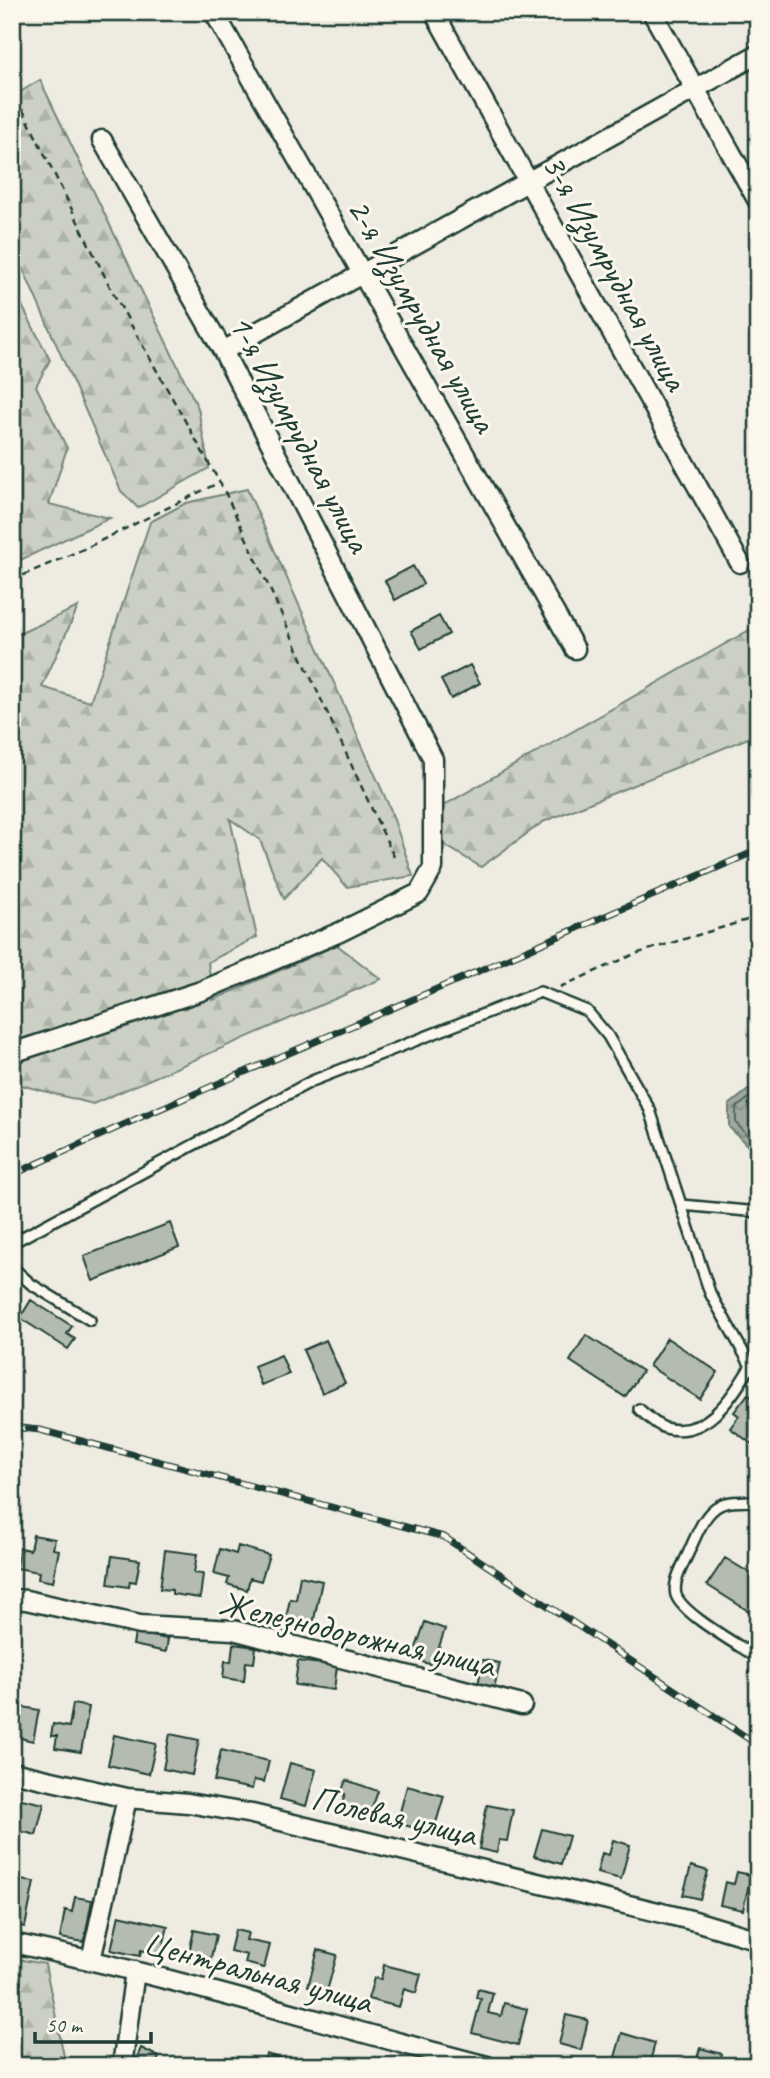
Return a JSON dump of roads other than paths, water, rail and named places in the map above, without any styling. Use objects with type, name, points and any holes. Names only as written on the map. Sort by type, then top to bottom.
[{"type":"street","name":"2-я Изумрудная улица","points":[[214,12],[575,649]]},
{"type":"street","name":"3-я Изумрудная улица","points":[[434,12],[740,563]]},
{"type":"street","points":[[652,12],[758,201]]},
{"type":"street","points":[[223,351],[758,54]]},
{"type":"street","name":"1-я Изумрудная улица","points":[[12,1053],[201,991],[340,932],[419,892],[433,868],[433,759],[223,351],[102,141]]},
{"type":"street","name":"Железнодорожная улица","points":[[12,1599],[140,1625],[233,1630],[522,1705]]},
{"type":"street","name":"Полевая улица","points":[[12,1773],[127,1798],[188,1803],[252,1814],[695,1921],[758,1940]]},
{"type":"street","points":[[91,1959],[127,1798]]},
{"type":"street","name":"Центральная улица","points":[[12,1943],[91,1959],[227,1994],[486,2066]]},
{"type":"street","points":[[122,2066],[135,1971]]},
{"type":"lane","points":[[12,1243],[312,1081],[540,992],[587,1011],[608,1036],[650,1110],[710,1293],[754,1370],[709,1420],[682,1430],[663,1427],[639,1409]]},
{"type":"lane","points":[[682,1205],[758,1212]]},
{"type":"lane","points":[[12,1267],[31,1284],[90,1320]]},
{"type":"lane","points":[[758,1499],[721,1504],[710,1512],[678,1577],[676,1594],[685,1610],[758,1658]]},
{"type":"water","points":[[758,1077],[758,1156],[729,1127],[729,1105],[752,1087]]},
{"type":"railway","points":[[12,1175],[758,850]]},
{"type":"railway","points":[[12,1427],[40,1430],[444,1537],[758,1745]]}]
